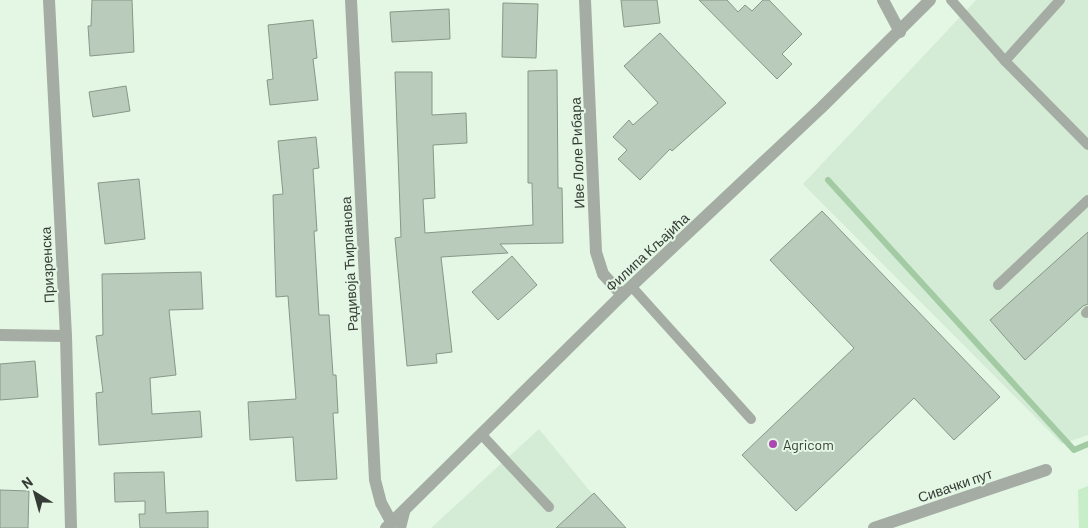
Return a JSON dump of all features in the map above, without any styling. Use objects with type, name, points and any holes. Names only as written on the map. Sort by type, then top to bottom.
[{"type":"street","name":"Призренска","points":[[49,0],[66,336],[71,528]]},
{"type":"street","name":"Радивоја Ћирпанова","points":[[351,0],[375,480],[381,503],[393,526]]},
{"type":"street","name":"Иве Лоле Рибара","points":[[585,0],[596,252],[603,274],[627,291]]},
{"type":"street","points":[[883,0],[900,32]]},
{"type":"street","name":"Филипа Кљајића","points":[[393,526],[406,508],[481,434],[627,291],[900,32],[930,0]]},
{"type":"street","points":[[0,334],[66,336]]},
{"type":"street","name":"Сивачки пут","points":[[874,528],[1046,470]]},
{"type":"lane","points":[[951,0],[1005,61],[1088,145]]},
{"type":"lane","points":[[1005,61],[1060,0]]},
{"type":"lane","points":[[998,285],[1088,200]]},
{"type":"lane","points":[[627,291],[751,419]]},
{"type":"lane","points":[[481,434],[549,507]]},
{"type":"shaded area","points":[[976,0],[1088,0],[1088,435],[1062,444],[803,184]]},
{"type":"shaded area","points":[[539,429],[620,528],[431,528]]},
{"type":"shaded area","points":[[1088,486],[1088,528],[1079,528],[1078,490]]},
{"type":"building","points":[[92,0],[132,0],[134,52],[90,56],[88,26],[91,26]]},
{"type":"building","points":[[621,0],[657,0],[660,23],[624,27]]},
{"type":"building","points":[[699,0],[727,0],[738,12],[745,5],[752,11],[763,0],[769,0],[802,34],[782,54],[792,64],[777,79]]},
{"type":"building","points":[[503,3],[538,4],[536,58],[502,57]]},
{"type":"building","points":[[449,9],[450,39],[392,42],[390,12]]},
{"type":"building","points":[[313,20],[317,58],[313,59],[318,100],[270,105],[267,80],[273,79],[268,25]]},
{"type":"building","points":[[660,33],[726,103],[672,151],[670,149],[640,180],[618,159],[627,150],[613,137],[629,120],[633,125],[658,103],[624,66]]},
{"type":"building","points":[[557,70],[558,188],[562,188],[563,243],[500,244],[508,253],[441,257],[452,352],[436,354],[437,363],[407,366],[395,238],[401,237],[395,72],[432,72],[432,115],[466,113],[467,143],[433,145],[435,198],[423,199],[425,233],[533,225],[532,183],[528,183],[528,71]]},
{"type":"building","points":[[126,86],[130,111],[93,117],[89,92]]},
{"type":"building","points":[[316,137],[319,168],[313,169],[317,231],[314,231],[319,315],[329,315],[333,375],[336,375],[338,413],[333,413],[337,479],[296,481],[293,437],[250,440],[248,402],[296,399],[288,296],[276,297],[273,195],[283,194],[278,141]]},
{"type":"building","points":[[139,179],[145,239],[105,244],[98,183]]},
{"type":"building","points":[[822,211],[1000,397],[954,440],[914,398],[796,511],[742,455],[854,348],[770,260]]},
{"type":"building","points":[[1088,232],[1088,304],[1083,306],[1025,360],[990,320]]},
{"type":"building","points":[[512,256],[537,285],[498,320],[472,292]]},
{"type":"building","points":[[201,272],[203,309],[169,310],[176,375],[150,378],[152,414],[200,411],[202,437],[99,445],[96,393],[103,392],[96,336],[103,335],[102,274]]},
{"type":"building","points":[[35,361],[38,397],[0,400],[0,364]]},
{"type":"building","points":[[164,472],[166,513],[208,511],[208,528],[140,528],[139,514],[145,514],[145,501],[115,502],[114,473]]},
{"type":"building","points":[[0,490],[29,491],[28,528],[0,528]]},
{"type":"building","points":[[594,493],[626,528],[556,528]]},
{"type":"waterway","points":[[828,180],[1074,450],[1088,444]]},
{"type":"place","name":"Agricom","points":[[773,444]]}]
